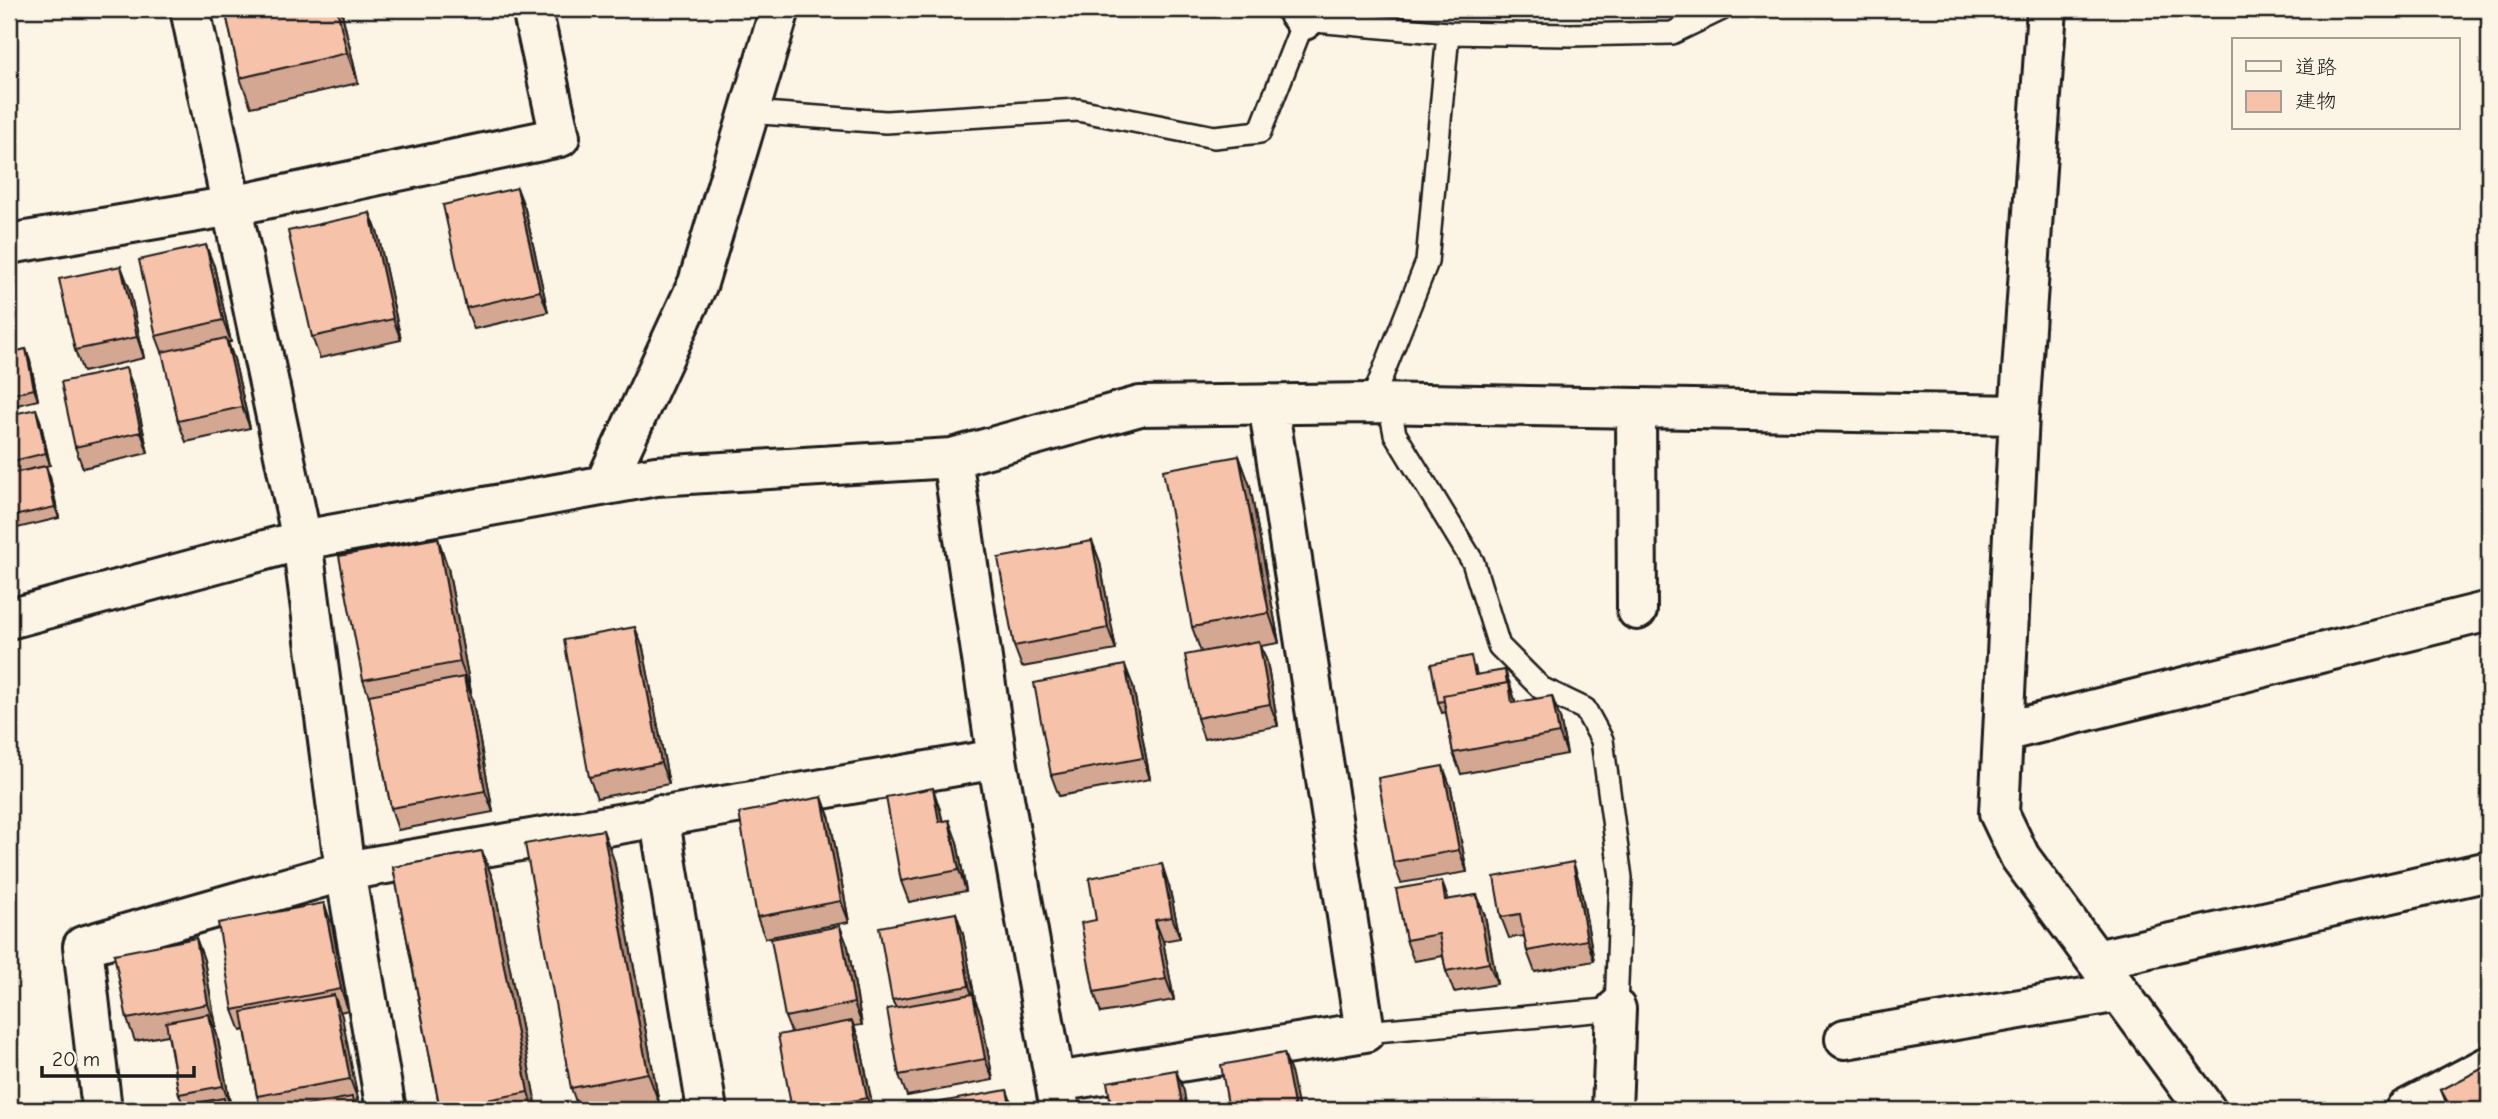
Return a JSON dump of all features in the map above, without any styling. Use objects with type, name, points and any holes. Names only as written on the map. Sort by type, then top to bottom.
[{"type":"street","points":[[190,9],[302,540],[345,870],[386,1110]]},
{"type":"street","points":[[9,244],[232,206],[561,138],[532,9]]},
{"type":"street","points":[[605,484],[698,283],[780,9]]},
{"type":"street","points":[[2047,9],[2019,415],[1999,813],[2020,857],[2206,1110]]},
{"type":"street","points":[[9,618],[302,540],[656,475],[952,458],[1140,406],[1380,403],[2019,415]]},
{"type":"street","points":[[952,458],[998,759],[1058,1096],[1365,1032],[1268,404]]},
{"type":"street","points":[[1636,408],[1637,610]]},
{"type":"street","points":[[2003,732],[2489,611]]},
{"type":"street","points":[[102,1110],[83,946],[345,870],[998,759]]},
{"type":"street","points":[[659,815],[707,1110]]},
{"type":"street","points":[[2095,960],[2489,870]]},
{"type":"street","points":[[1845,1038],[2119,992]]},
{"type":"street","points":[[1612,1110],[1616,1009]]},
{"type":"street","points":[[2405,1110],[2489,1066]]},
{"type":"lane","points":[[749,112],[886,122],[1078,110],[1214,137],[1260,132],[1300,14],[1448,33],[1569,35],[1672,33],[1722,9]]},
{"type":"lane","points":[[1365,1032],[1616,1009],[1621,878],[1602,740],[1585,709],[1541,688],[1499,646],[1473,562],[1395,434],[1380,403],[1427,262],[1448,33]]},
{"type":"building","points":[[225,9],[337,9],[347,53],[240,78]]},
{"type":"building","points":[[517,188],[540,291],[466,308],[443,205]]},
{"type":"building","points":[[370,213],[393,319],[312,337],[288,231]]},
{"type":"building","points":[[206,245],[223,320],[156,336],[139,260]]},
{"type":"building","points":[[121,266],[137,337],[75,350],[59,279]]},
{"type":"building","points":[[226,338],[242,407],[178,421],[162,352]]},
{"type":"building","points":[[26,349],[34,389],[9,395],[9,353]]},
{"type":"building","points":[[126,368],[141,432],[75,447],[61,382]]},
{"type":"building","points":[[36,409],[46,453],[9,462],[9,415]]},
{"type":"building","points":[[1239,456],[1269,613],[1192,627],[1163,470]]},
{"type":"building","points":[[46,466],[55,507],[9,517],[9,474]]},
{"type":"building","points":[[438,538],[460,662],[363,680],[339,556]]},
{"type":"building","points":[[1092,541],[1108,628],[1014,646],[998,558]]},
{"type":"building","points":[[635,627],[661,763],[589,777],[564,640]]},
{"type":"building","points":[[1259,641],[1270,704],[1197,718],[1185,655]]},
{"type":"building","points":[[1471,656],[1475,675],[1505,670],[1507,683],[1443,695],[1444,701],[1438,702],[1431,664]]},
{"type":"building","points":[[1125,665],[1143,758],[1051,775],[1034,683]]},
{"type":"building","points":[[464,677],[485,791],[391,808],[369,695]]},
{"type":"building","points":[[1509,683],[1512,703],[1552,696],[1559,733],[1453,753],[1443,695]]},
{"type":"building","points":[[1443,766],[1459,850],[1393,862],[1378,778]]},
{"type":"building","points":[[933,788],[939,822],[949,820],[959,870],[901,881],[886,797]]},
{"type":"building","points":[[822,797],[841,901],[757,917],[739,813]]},
{"type":"building","points":[[603,830],[648,1073],[571,1088],[525,844]]},
{"type":"building","points":[[482,851],[528,1092],[440,1109],[393,867]]},
{"type":"building","points":[[1573,862],[1587,940],[1527,951],[1520,914],[1501,917],[1494,877]]},
{"type":"building","points":[[1162,864],[1172,917],[1155,920],[1166,979],[1094,992],[1081,923],[1096,920],[1089,878]]},
{"type":"building","points":[[1442,881],[1445,900],[1477,895],[1489,963],[1446,971],[1439,934],[1406,940],[1396,889]]},
{"type":"building","points":[[324,903],[341,989],[233,1010],[218,923]]},
{"type":"building","points":[[956,913],[969,986],[892,1000],[879,927]]},
{"type":"building","points":[[840,926],[854,1003],[785,1017],[771,939]]},
{"type":"building","points":[[196,938],[208,1004],[127,1019],[114,954]]},
{"type":"building","points":[[973,994],[985,1059],[899,1075],[887,1009]]},
{"type":"building","points":[[334,995],[350,1079],[257,1096],[242,1012]]},
{"type":"building","points":[[209,1014],[223,1086],[179,1094],[166,1022]]},
{"type":"building","points":[[852,1021],[867,1098],[792,1110],[778,1035]]},
{"type":"building","points":[[1284,1053],[1295,1110],[1229,1110],[1221,1065]]},
{"type":"building","points":[[2489,1065],[2489,1110],[2452,1110],[2441,1090]]},
{"type":"building","points":[[1176,1070],[1183,1110],[1112,1110],[1107,1082]]},
{"type":"building","points":[[1007,1090],[1011,1110],[925,1110],[924,1105]]},
{"type":"building","points":[[352,1097],[354,1110],[281,1110]]},
{"type":"building","points":[[224,1098],[226,1110],[173,1110],[173,1107]]},
{"type":"building","points":[[671,1106],[672,1110],[652,1110]]}]
